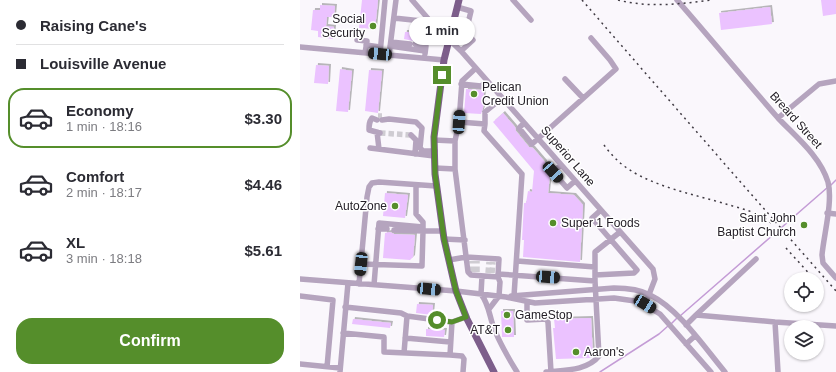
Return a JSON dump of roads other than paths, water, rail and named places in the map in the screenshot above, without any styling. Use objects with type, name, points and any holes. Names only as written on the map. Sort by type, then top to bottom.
[{"type":"main road","points":[[459,0],[448,38],[444,60],[434,140],[434,168],[444,239],[456,291],[466,317],[494,372]]},
{"type":"street","points":[[380,54],[385,0]]},
{"type":"street","points":[[388,55],[396,0]]},
{"type":"street","name":"Superior Lane","points":[[412,0],[431,22],[461,51],[653,269],[655,279],[645,304]]},
{"type":"street","points":[[513,0],[531,20]]},
{"type":"street","name":"Breard Street","points":[[677,0],[778,118],[810,151],[822,169],[827,179],[829,197],[822,255],[823,263],[836,278]]},
{"type":"street","points":[[457,8],[471,11],[466,32]]},
{"type":"street","points":[[394,18],[431,22]]},
{"type":"street","points":[[451,28],[466,32],[473,40],[461,51]]},
{"type":"street","points":[[538,139],[616,68],[591,38]]},
{"type":"street","points":[[357,40],[367,41],[365,53]]},
{"type":"street","points":[[390,44],[413,44],[426,46],[425,58]]},
{"type":"street","points":[[390,44],[426,51]]},
{"type":"street","points":[[366,45],[380,47]]},
{"type":"street","points":[[300,47],[444,60]]},
{"type":"street","points":[[476,68],[462,81],[459,122],[455,141],[455,169],[468,272],[595,278],[634,272],[637,270],[592,218],[601,210]]},
{"type":"street","points":[[565,79],[583,98]]},
{"type":"street","points":[[462,84],[481,86],[487,81]]},
{"type":"street","points":[[778,118],[818,84],[836,81]]},
{"type":"street","points":[[502,98],[485,112],[484,130],[522,174],[514,296]]},
{"type":"street","points":[[379,149],[379,132],[370,130],[369,125],[378,118],[416,122],[422,128],[420,148],[423,151],[434,154]]},
{"type":"street","points":[[459,122],[485,124]]},
{"type":"street","points":[[411,135],[416,140],[414,154]]},
{"type":"street","points":[[434,140],[455,141]]},
{"type":"street","points":[[370,148],[414,154],[434,154]]},
{"type":"street","points":[[561,165],[553,172],[567,188],[575,181]]},
{"type":"street","points":[[434,168],[455,169]]},
{"type":"street","points":[[359,284],[369,187],[372,183],[436,186]]},
{"type":"street","points":[[361,264],[422,266],[423,222],[416,214],[416,185]]},
{"type":"street","points":[[828,213],[836,214]]},
{"type":"street","points":[[374,285],[379,223],[443,231]]},
{"type":"street","points":[[378,229],[423,229]]},
{"type":"street","points":[[546,372],[572,371],[595,361],[599,356],[595,290],[595,252],[620,232]]},
{"type":"street","points":[[444,239],[465,240]]},
{"type":"street","points":[[449,260],[466,257],[491,260],[499,259],[485,274],[481,294],[487,302],[489,314],[495,330],[517,372]]},
{"type":"street","points":[[685,324],[756,259]]},
{"type":"street","points":[[517,261],[595,267]]},
{"type":"street","points":[[485,274],[500,282],[499,296],[489,309]]},
{"type":"street","points":[[300,279],[456,291],[506,297],[535,303],[596,299],[625,299],[645,304],[660,314],[711,372]]},
{"type":"street","points":[[300,364],[340,370],[348,283]]},
{"type":"street","points":[[506,297],[614,288],[626,288],[649,294],[662,301],[674,312],[725,372]]},
{"type":"street","points":[[300,296],[331,298],[333,300],[334,303],[327,367]]},
{"type":"street","points":[[527,302],[527,320],[546,319],[548,322],[551,372]]},
{"type":"street","points":[[345,307],[401,313],[407,316],[452,322],[466,317]]},
{"type":"street","points":[[696,315],[836,326]]},
{"type":"street","points":[[404,353],[407,316]]},
{"type":"street","points":[[450,355],[452,322]]},
{"type":"street","points":[[775,322],[778,372]]},
{"type":"street","points":[[343,333],[384,337],[384,352],[462,356],[464,359],[463,372]]},
{"type":"street","points":[[686,344],[695,336]]},
{"type":"street","points":[[405,338],[450,342]]},
{"type":"waterway","points":[[831,185],[836,180]]},
{"type":"waterway","points":[[680,316],[828,187]]},
{"type":"waterway","points":[[671,324],[677,318]]},
{"type":"waterway","points":[[600,372],[659,334],[668,326]]},
{"type":"tunnel","points":[[380,133],[411,135]]},
{"type":"tunnel","points":[[472,261],[472,272]]},
{"type":"tunnel","points":[[477,261],[477,272]]},
{"type":"tunnel","points":[[488,273],[489,262]]},
{"type":"tunnel","points":[[492,273],[493,262]]},
{"type":"railway","points":[[582,0],[836,291]]},
{"type":"railway","points":[[618,0],[653,5],[712,0]]},
{"type":"railway","points":[[604,145],[618,161],[629,169],[655,183],[750,211],[771,223]]},
{"type":"railway","points":[[786,248],[808,272]]},
{"type":"place","name":"Social Security","points":[[373,26]]},
{"type":"place","name":"Pelican Credit Union","points":[[474,94]]},
{"type":"place","name":"AutoZone","points":[[395,206]]},
{"type":"place","name":"Super 1 Foods","points":[[553,223]]},
{"type":"place","name":"Saint John Baptist Church","points":[[804,225]]},
{"type":"place","name":"GameStop","points":[[507,315]]},
{"type":"place","name":"AT&T","points":[[508,330]]},
{"type":"place","name":"Aaron's","points":[[576,352]]}]
